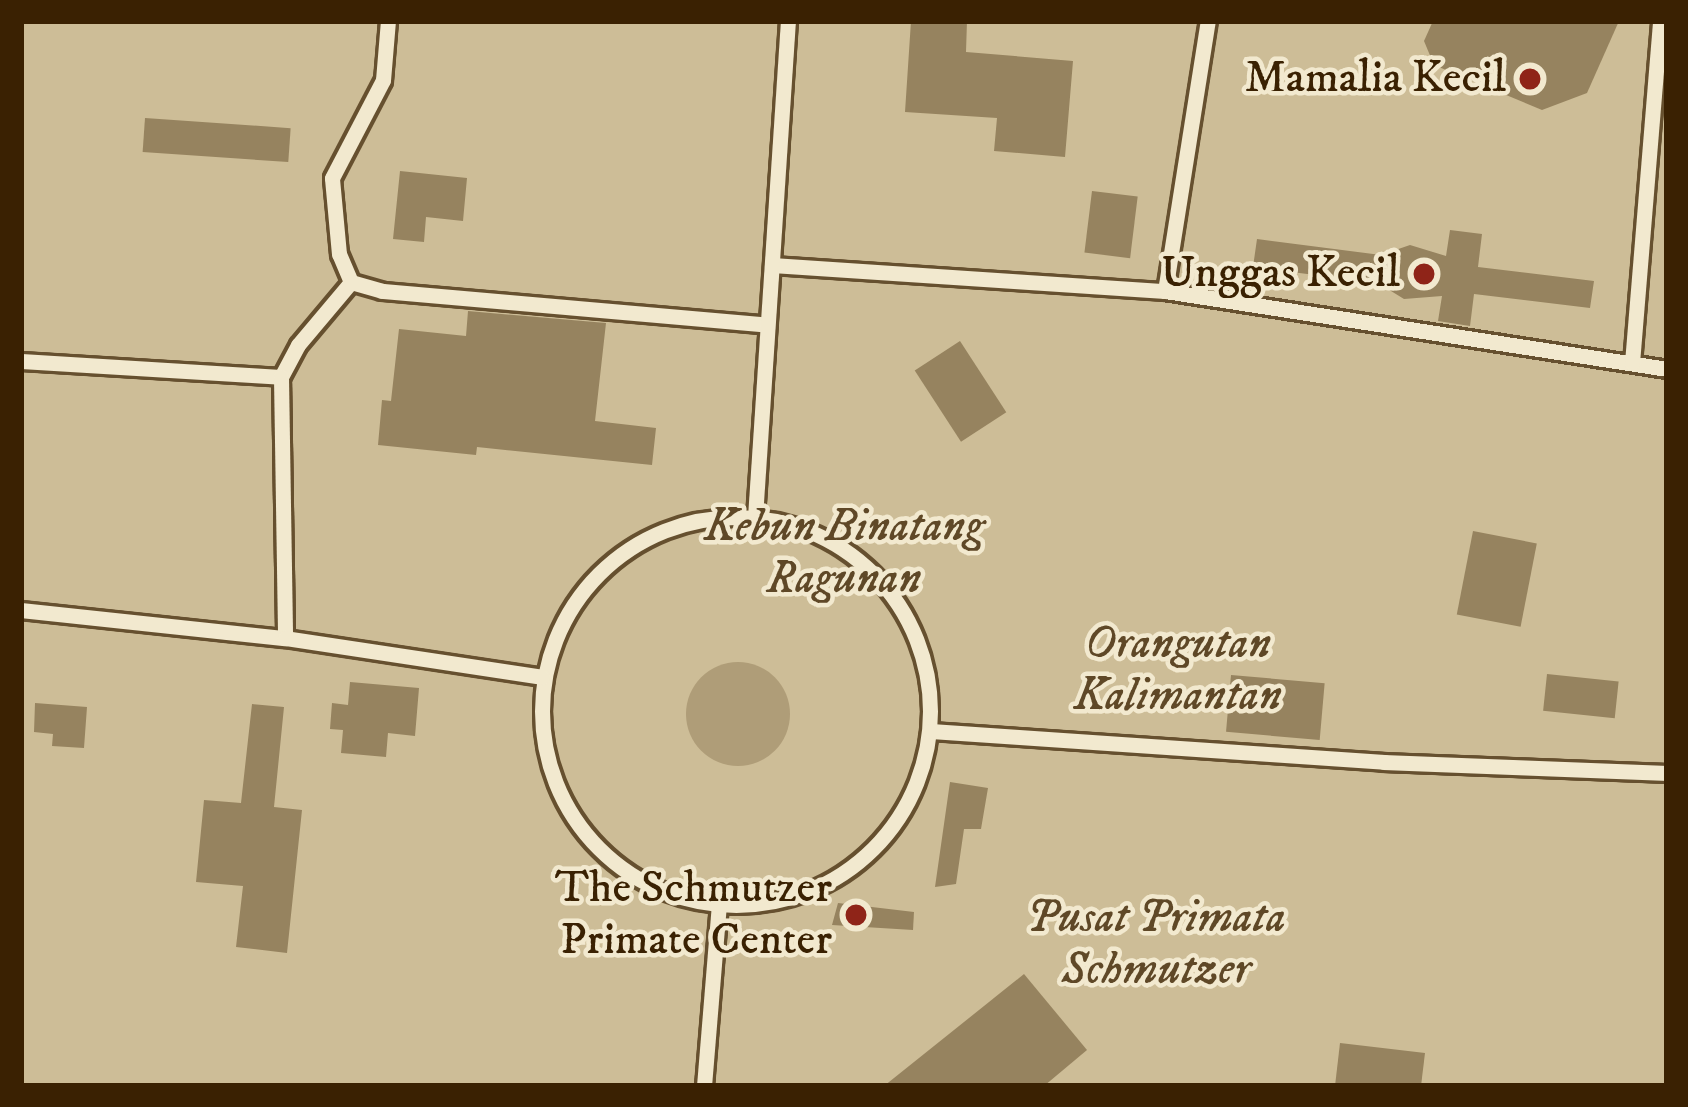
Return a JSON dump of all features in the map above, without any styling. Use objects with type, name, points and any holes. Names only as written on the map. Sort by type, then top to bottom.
[{"type":"lane","points":[[351,282],[339,254],[332,178],[383,80],[388,21]]},
{"type":"lane","points":[[755,518],[788,21]]},
{"type":"lane","points":[[1165,291],[1208,21]]},
{"type":"lane","points":[[1632,363],[1660,21]]},
{"type":"lane","points":[[772,265],[1165,291],[1667,368]]},
{"type":"lane","points":[[351,282],[382,291],[767,325]]},
{"type":"lane","points":[[284,638],[281,377],[298,345],[351,282]]},
{"type":"lane","points":[[21,361],[281,377]]},
{"type":"lane","points":[[755,518],[804,529],[835,545],[887,588],[920,647],[929,680],[931,731],[918,782],[892,829],[855,866],[790,897],[719,905],[670,895],[626,873],[588,840],[560,799],[544,752],[542,677],[557,631],[574,603],[617,556],[659,532],[706,519],[755,518]]},
{"type":"lane","points":[[21,610],[284,638],[542,677]]},
{"type":"lane","points":[[931,731],[1384,762],[1667,772]]},
{"type":"lane","points":[[704,1086],[719,905]]},
{"type":"green space","name":"Kebun Binatang Ragunan","points":[[21,21],[1667,21],[1667,1086],[21,1086]]},
{"type":"shaded area","points":[[738,662],[758,666],[775,677],[786,694],[790,714],[786,734],[775,751],[758,762],[738,766],[718,762],[701,751],[690,734],[686,714],[690,694],[701,677],[718,666]]},
{"type":"building","points":[[911,21],[967,21],[966,52],[1073,61],[1065,157],[994,151],[997,118],[905,112]]},
{"type":"building","name":"Mamalia Kecil","points":[[1433,21],[1619,21],[1587,93],[1542,110],[1434,65],[1424,41]]},
{"type":"building","points":[[145,118],[291,128],[288,162],[143,152]]},
{"type":"building","points":[[400,171],[467,178],[463,221],[426,217],[424,242],[393,239]]},
{"type":"building","points":[[1092,191],[1138,197],[1130,258],[1084,253]]},
{"type":"building","name":"Unggas Kecil","points":[[1450,230],[1482,234],[1478,267],[1594,281],[1590,308],[1474,294],[1470,326],[1438,321],[1442,296],[1404,299],[1378,283],[1253,267],[1257,239],[1381,255],[1410,245],[1446,256]]},
{"type":"building","points":[[468,311],[606,323],[595,421],[656,428],[652,465],[477,447],[476,455],[378,445],[382,400],[391,401],[399,329],[466,336]]},
{"type":"building","points":[[960,341],[1006,412],[961,442],[915,370]]},
{"type":"building","points":[[1473,531],[1537,543],[1521,627],[1457,614]]},
{"type":"building","points":[[1547,674],[1619,682],[1615,718],[1543,711]]},
{"type":"building","points":[[1231,675],[1325,683],[1320,740],[1226,732]]},
{"type":"building","points":[[350,682],[419,688],[415,736],[388,733],[386,757],[341,753],[343,730],[330,729],[332,703],[348,705]]},
{"type":"building","points":[[35,703],[87,707],[84,748],[52,746],[53,734],[34,732]]},
{"type":"building","points":[[252,704],[284,707],[274,807],[302,810],[287,953],[236,947],[243,886],[196,882],[204,800],[241,803]]},
{"type":"building","points":[[950,782],[988,788],[981,829],[964,829],[956,884],[935,887]]},
{"type":"building","points":[[838,903],[914,912],[913,930],[832,925]]},
{"type":"building","points":[[1024,974],[1087,1050],[1044,1086],[884,1086]]},
{"type":"building","points":[[1340,1043],[1425,1053],[1421,1086],[1335,1086]]},
{"type":"place","name":"Mamalia Kecil","points":[[1530,79]]},
{"type":"place","name":"Unggas Kecil","points":[[1424,274]]},
{"type":"place","name":"The Schmutzer Primate Center","points":[[856,915]]},
{"type":"park label","name":"Orangutan Kalimantan","points":[[1178,671]]},
{"type":"park label","name":"Pusat Primata Schmutzer","points":[[1156,945]]}]
